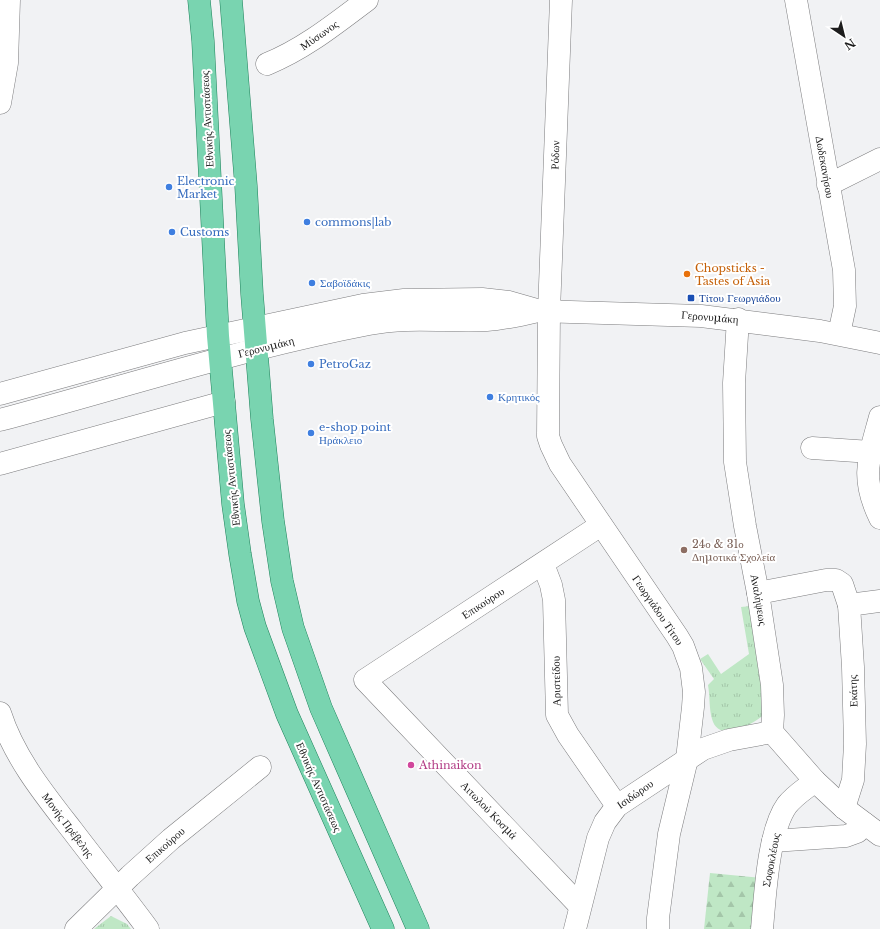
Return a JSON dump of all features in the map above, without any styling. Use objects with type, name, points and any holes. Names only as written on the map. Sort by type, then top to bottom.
[{"type":"main road","name":"Εθνικής Αντιστάσεως","points":[[199,0],[203,41],[218,336],[233,504],[248,601],[255,627],[295,732],[383,929]]},
{"type":"main road","points":[[231,0],[246,186],[256,338],[272,514],[279,566],[289,612],[310,678],[324,715],[418,929]]},
{"type":"street","points":[[0,103],[7,63],[10,0]]},
{"type":"street","name":"Μύσωνος","points":[[267,64],[289,55],[311,42],[367,0]]},
{"type":"street","name":"Ρόδων","points":[[544,311],[561,0]]},
{"type":"street","name":"Δωδεκανήσου","points":[[796,0],[844,270],[845,306],[839,334]]},
{"type":"street","points":[[828,185],[880,159]]},
{"type":"street","name":"Γερονυμάκη","points":[[0,394],[178,345],[218,336],[256,338],[385,321],[420,319],[487,320],[544,311],[701,316],[839,334],[880,343]]},
{"type":"street","name":"Γεωργιάδου Τίτου","points":[[544,311],[548,436],[551,444],[560,464],[677,636],[688,658],[692,679],[693,707],[687,759],[669,834],[658,918],[658,929]]},
{"type":"street","name":"Αναλήψεως","points":[[738,320],[734,383],[735,462],[744,526],[758,593],[772,685],[772,732]]},
{"type":"street","name":"Γερονυμάκη","points":[[0,420],[221,358],[256,338]]},
{"type":"street","points":[[0,464],[224,402]]},
{"type":"street","points":[[880,417],[871,452],[868,480],[873,501],[880,518]]},
{"type":"street","points":[[812,448],[871,452]]},
{"type":"street","name":"Επικούρου","points":[[365,680],[601,525]]},
{"type":"street","name":"Αριστείδου","points":[[543,564],[551,585],[554,600],[557,715],[568,735],[617,806]]},
{"type":"street","name":"Εκάτης","points":[[758,593],[826,580],[836,580],[842,584],[849,605],[853,667],[855,744],[853,780],[844,808]]},
{"type":"street","points":[[849,605],[880,601]]},
{"type":"street","name":"Αιτωλού Κοσμά","points":[[365,680],[580,906]]},
{"type":"street","name":"Μονής Πρέβελης","points":[[0,713],[10,736],[32,776],[57,812],[148,929]]},
{"type":"street","points":[[772,732],[815,781],[844,808],[873,830]]},
{"type":"street","name":"Ισιδώρου","points":[[575,929],[602,827],[617,806],[703,749],[721,742],[772,732]]},
{"type":"street","name":"Επικούρου","points":[[76,929],[117,888],[171,839],[260,767]]},
{"type":"street","name":"Σοφοκλέους","points":[[762,929],[768,871],[773,841],[780,819],[786,806],[796,795],[815,781]]},
{"type":"street","points":[[773,841],[846,836],[857,832],[873,830]]},
{"type":"green space","points":[[751,606],[767,712],[762,717],[747,726],[730,731],[722,730],[716,727],[710,711],[708,685],[714,679],[700,659],[708,654],[721,674],[749,654],[741,607]]},
{"type":"green space","points":[[710,873],[762,878],[757,929],[704,929]]},
{"type":"green space","points":[[111,916],[127,924],[131,929],[94,929]]},
{"type":"place","name":"Electronic Market","points":[[169,187]]},
{"type":"place","name":"commons|lab","points":[[307,222]]},
{"type":"place","name":"Customs","points":[[172,232]]},
{"type":"place","name":"Chopsticks - Tastes of Asia","points":[[687,274]]},
{"type":"place","name":"Σαβοϊδάκις","points":[[312,283]]},
{"type":"place","name":"Τίτου Γεωργιάδου","points":[[691,298]]},
{"type":"place","name":"PetroGaz","points":[[311,364]]},
{"type":"place","name":"Κρητικός","points":[[490,397]]},
{"type":"place","name":"e-shop point Ηράκλειο","points":[[311,433]]},
{"type":"place","name":"24ο & 31ο Δημοτικά Σχολεία","points":[[684,550]]},
{"type":"place","name":"Athinaikon","points":[[411,765]]}]
